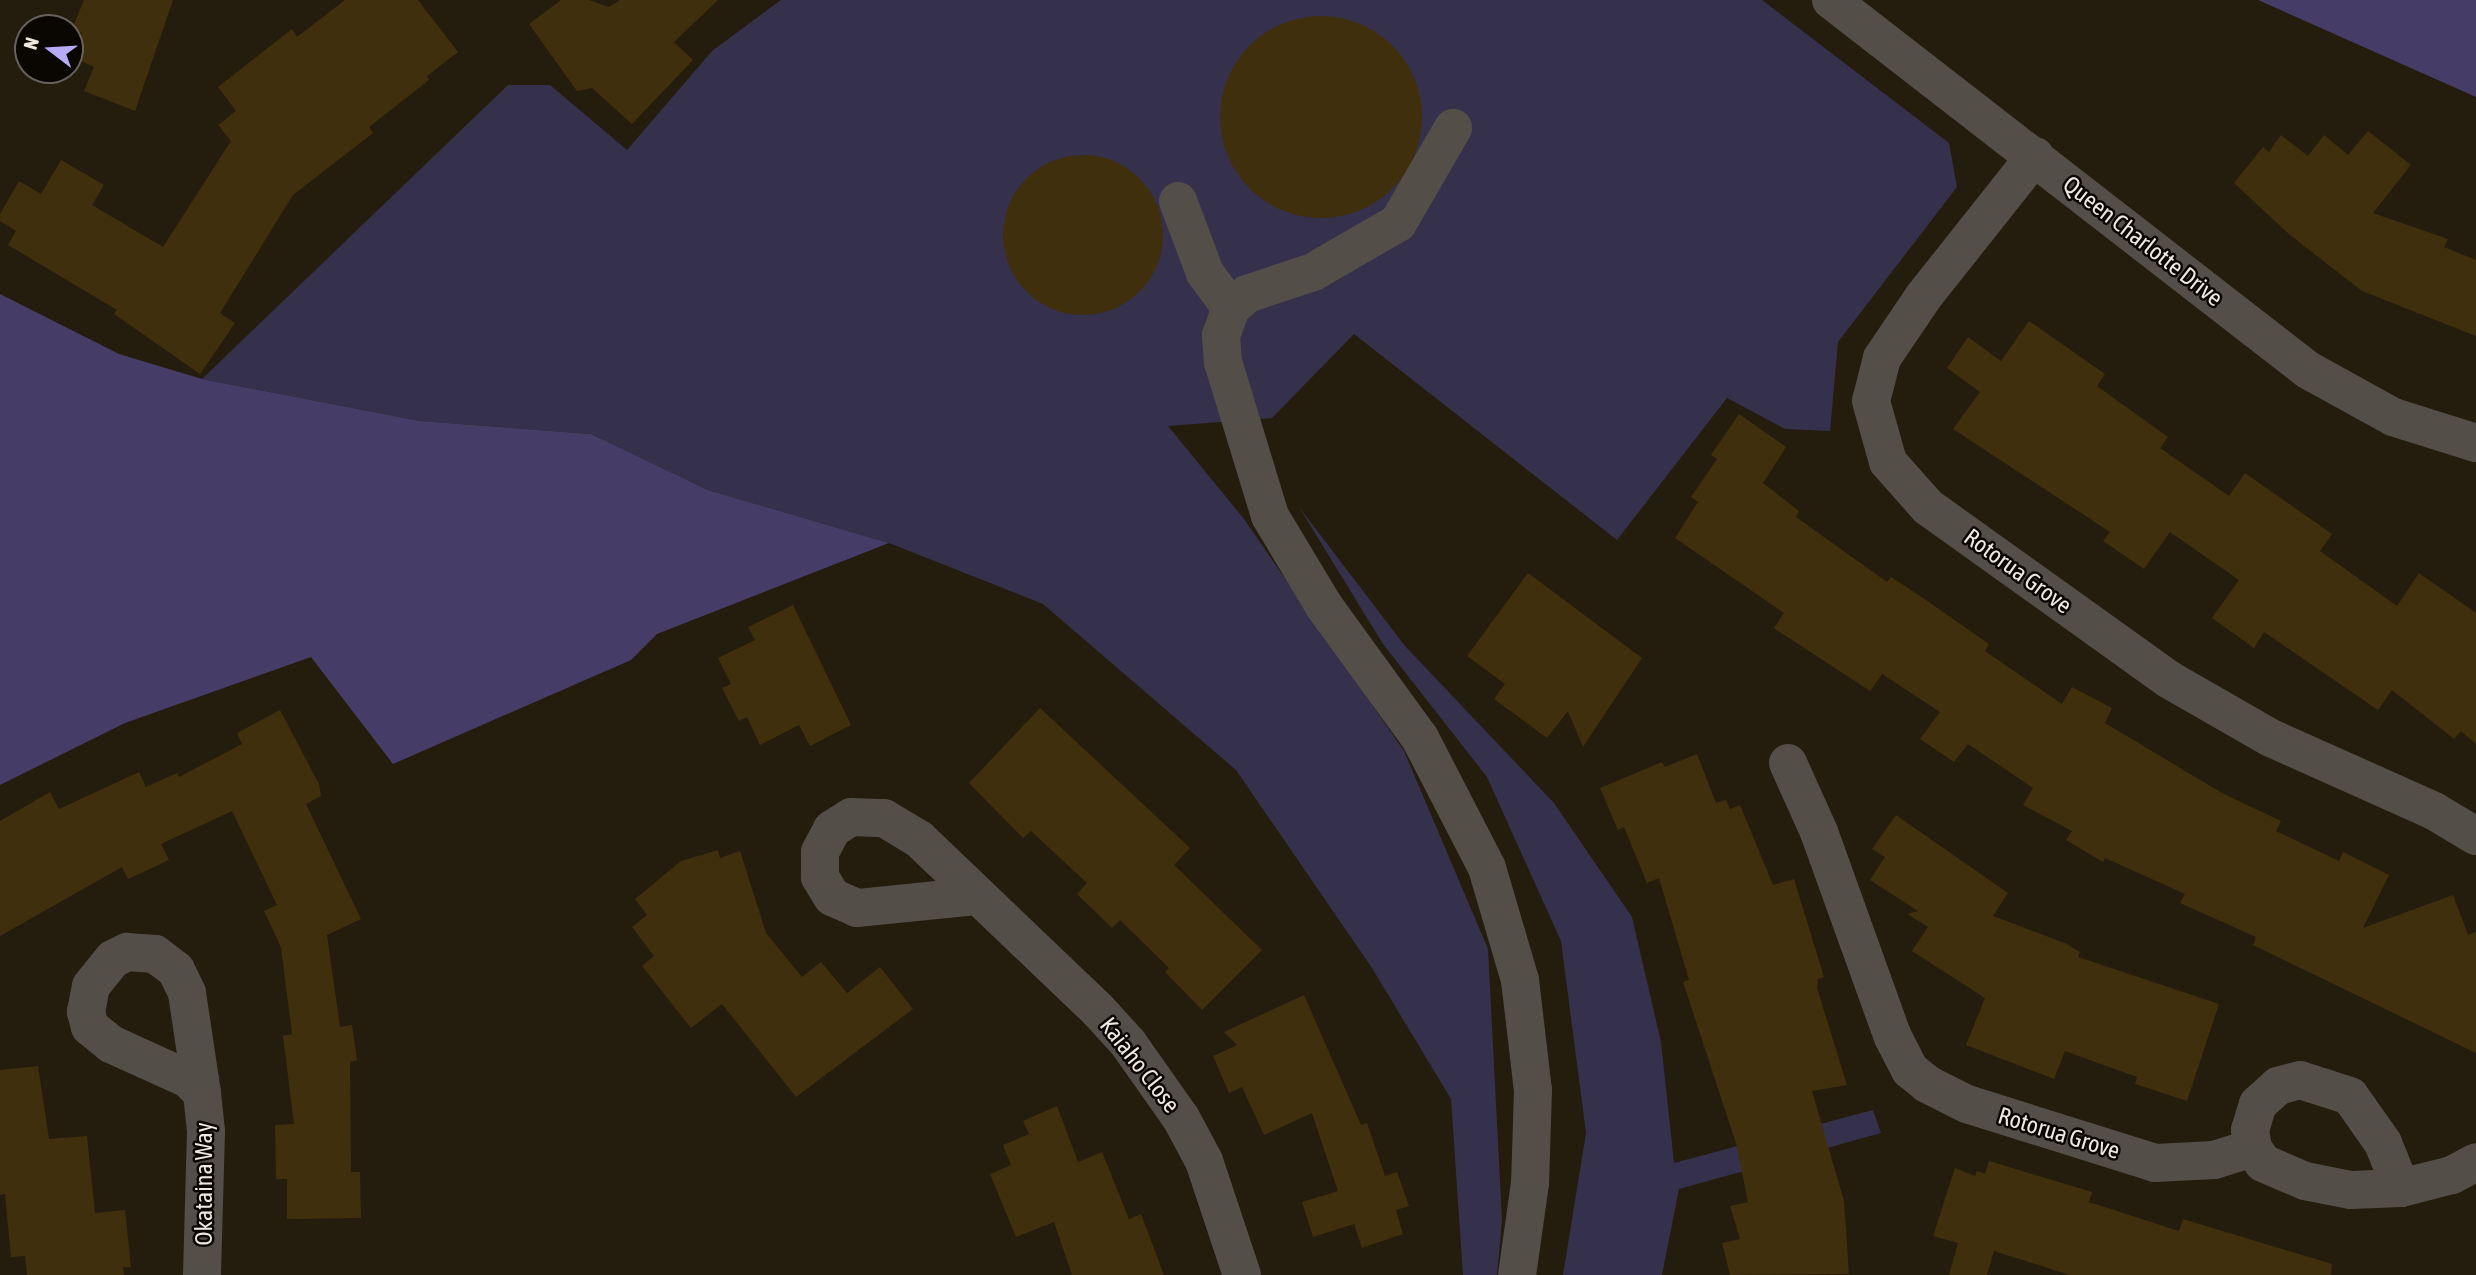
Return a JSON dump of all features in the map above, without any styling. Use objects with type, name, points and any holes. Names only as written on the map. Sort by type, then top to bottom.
[{"type":"street","name":"Queen Charlotte Drive","points":[[1831,0],[2308,370],[2393,417],[2476,443]]},
{"type":"street","points":[[1453,128],[1398,223],[1313,272],[1247,295],[1231,308],[1221,335],[1223,362],[1270,516],[1324,606],[1420,738],[1487,868],[1520,980],[1533,1090],[1530,1183],[1517,1275]]},
{"type":"street","name":"Rotorua Grove","points":[[2035,156],[1924,296],[1882,358],[1871,401],[1888,462],[1928,506],[2168,679],[2271,738],[2434,811],[2476,836]]},
{"type":"street","points":[[1178,201],[1205,273],[1231,308]]},
{"type":"street","name":"Rotorua Grove","points":[[1788,763],[1819,832],[1894,1037],[1910,1070],[1927,1084],[1967,1104],[2155,1163],[2214,1160],[2253,1148]]},
{"type":"street","name":"Kaiaho Close","points":[[976,897],[1098,1010],[1154,1077],[1204,1161],[1242,1275]]},
{"type":"street","points":[[2401,1188],[2369,1119],[2350,1096],[2331,1086],[2300,1080],[2278,1086],[2258,1104],[2250,1130],[2253,1148],[2263,1163],[2305,1181],[2351,1190],[2401,1188],[2452,1175],[2476,1162]]},
{"type":"street","name":"Okataina Way","points":[[202,1093],[206,1131],[202,1275]]},
{"type":"shaded area","points":[[781,0],[1762,0],[1949,143],[1957,187],[1838,342],[1830,431],[1785,429],[1727,398],[1617,540],[1354,334],[1272,418],[1168,426],[1244,519],[1404,751],[1488,949],[1502,1220],[1497,1275],[1463,1275],[1451,1099],[1372,968],[1236,770],[1043,604],[889,543],[708,490],[591,434],[420,421],[202,379],[508,85],[550,85],[627,150],[712,51]]},
{"type":"shaded area","points":[[2258,0],[2476,0],[2476,97]]},
{"type":"shaded area","points":[[0,294],[119,354],[202,379],[420,421],[591,434],[708,490],[889,543],[657,634],[631,660],[393,764],[311,657],[125,723],[0,785]]},
{"type":"shaded area","points":[[1299,507],[1405,646],[1554,803],[1632,917],[1661,1042],[1674,1163],[1873,1110],[1881,1133],[1679,1189],[1662,1275],[1563,1275],[1586,1133],[1561,941],[1487,777],[1383,644]]},
{"type":"building","points":[[84,0],[173,0],[135,111],[84,91],[94,67],[84,62],[84,14],[78,14]]},
{"type":"building","points":[[345,0],[418,0],[458,52],[427,76],[429,80],[369,127],[373,133],[293,195],[220,313],[235,323],[200,374],[114,314],[117,310],[8,245],[16,231],[0,221],[0,214],[19,181],[41,194],[61,160],[104,185],[92,205],[163,247],[231,141],[218,125],[236,111],[218,87],[292,29],[297,37]]},
{"type":"building","points":[[561,0],[589,0],[609,7],[620,0],[718,0],[674,42],[693,60],[632,124],[592,88],[577,91],[529,24]]},
{"type":"building","points":[[1321,16],[1360,23],[1393,45],[1415,78],[1422,117],[1415,156],[1393,189],[1360,211],[1321,218],[1282,211],[1249,189],[1227,156],[1220,117],[1227,78],[1249,45],[1282,23]]},
{"type":"building","points":[[2368,131],[2411,165],[2373,213],[2448,239],[2444,247],[2476,260],[2476,336],[2362,291],[2290,235],[2234,183],[2263,147],[2269,152],[2281,135],[2308,156],[2324,135],[2348,155]]},
{"type":"building","points":[[1083,155],[1114,161],[1140,178],[1157,204],[1163,235],[1157,266],[1140,292],[1114,309],[1083,315],[1052,309],[1026,292],[1009,266],[1003,235],[1009,204],[1026,178],[1052,161]]},
{"type":"building","points":[[2029,321],[2105,374],[2097,386],[2168,437],[2160,448],[2229,496],[2245,473],[2332,534],[2320,551],[2397,606],[2419,573],[2476,613],[2476,744],[2461,731],[2454,739],[2392,690],[2378,710],[2264,632],[2254,648],[2212,618],[2239,580],[2170,532],[2144,569],[2103,541],[2110,532],[1953,429],[1980,392],[1947,368],[1968,337],[2001,361]]},
{"type":"building","points":[[1739,414],[1786,447],[1763,483],[1799,511],[1796,517],[1887,582],[1891,577],[1989,644],[1985,651],[2062,704],[2072,687],[2112,708],[2105,723],[2222,793],[2281,821],[2276,831],[2339,861],[2343,852],[2389,875],[2363,928],[2453,895],[2468,935],[2476,932],[2476,1053],[2253,945],[2256,937],[2180,903],[2185,894],[2105,858],[2103,862],[2066,840],[2072,831],[2023,805],[2033,788],[1968,744],[1954,762],[1920,739],[1940,712],[1882,674],[1870,691],[1774,628],[1784,613],[1675,538],[1698,502],[1691,497],[1717,459],[1711,455]]},
{"type":"building","points":[[1528,573],[1642,658],[1583,747],[1568,711],[1547,738],[1494,699],[1505,684],[1467,656]]},
{"type":"building","points":[[793,605],[851,725],[810,746],[799,725],[760,745],[747,717],[739,721],[722,688],[731,684],[718,658],[755,640],[748,627]]},
{"type":"building","points":[[1040,708],[1190,848],[1174,865],[1262,950],[1202,1010],[1165,972],[1169,968],[1120,920],[1112,928],[1077,894],[1087,883],[1031,831],[1023,838],[969,783]]},
{"type":"building","points":[[280,710],[319,784],[321,796],[306,804],[361,919],[327,935],[340,1027],[352,1025],[357,1060],[350,1062],[351,1172],[360,1172],[361,1218],[287,1219],[287,1179],[276,1179],[275,1125],[294,1124],[283,1036],[292,1034],[281,947],[264,911],[277,905],[232,811],[161,844],[169,860],[128,879],[122,867],[0,936],[0,821],[50,792],[59,809],[139,772],[146,787],[177,773],[179,777],[242,744],[237,733]]},
{"type":"building","points":[[1697,754],[1716,803],[1726,800],[1730,809],[1740,805],[1773,885],[1794,879],[1824,977],[1818,979],[1817,988],[1847,1085],[1812,1091],[1844,1201],[1849,1274],[1730,1275],[1722,1243],[1740,1239],[1730,1206],[1748,1202],[1736,1143],[1683,982],[1689,980],[1659,878],[1647,883],[1624,827],[1618,830],[1600,788],[1662,762],[1665,767]]},
{"type":"building","points":[[1896,815],[2008,893],[1993,916],[2065,943],[2080,952],[2078,957],[2219,1004],[2187,1101],[2135,1084],[2137,1077],[2065,1051],[2054,1079],[1966,1045],[1985,998],[1912,951],[1928,927],[1907,914],[1918,911],[1870,880],[1885,857],[1872,849]]},
{"type":"building","points":[[718,850],[720,858],[740,851],[766,933],[802,977],[821,962],[847,993],[880,967],[913,1009],[796,1097],[722,1004],[691,1028],[642,966],[654,956],[632,927],[647,915],[635,899],[681,861]]},
{"type":"building","points":[[1304,995],[1361,1125],[1367,1123],[1385,1176],[1397,1172],[1409,1206],[1396,1210],[1403,1234],[1362,1248],[1354,1224],[1313,1237],[1302,1202],[1338,1191],[1312,1113],[1264,1135],[1242,1087],[1229,1093],[1213,1056],[1237,1045],[1224,1032]]},
{"type":"building","points":[[38,1066],[49,1139],[87,1136],[95,1213],[125,1210],[131,1267],[123,1267],[124,1275],[27,1275],[25,1256],[11,1257],[5,1194],[0,1195],[0,1070]]},
{"type":"building","points":[[1057,1106],[1078,1162],[1102,1152],[1129,1219],[1141,1214],[1164,1275],[1072,1275],[1054,1222],[1016,1237],[990,1174],[1011,1165],[1003,1145],[1029,1134],[1023,1121]]},
{"type":"building","points":[[1989,1161],[2092,1192],[2089,1202],[2179,1231],[2183,1219],[2332,1264],[2331,1275],[2070,1275],[1994,1251],[1987,1275],[1949,1275],[1958,1243],[1933,1236],[1955,1168],[1975,1176],[1977,1171],[1985,1174]]}]
